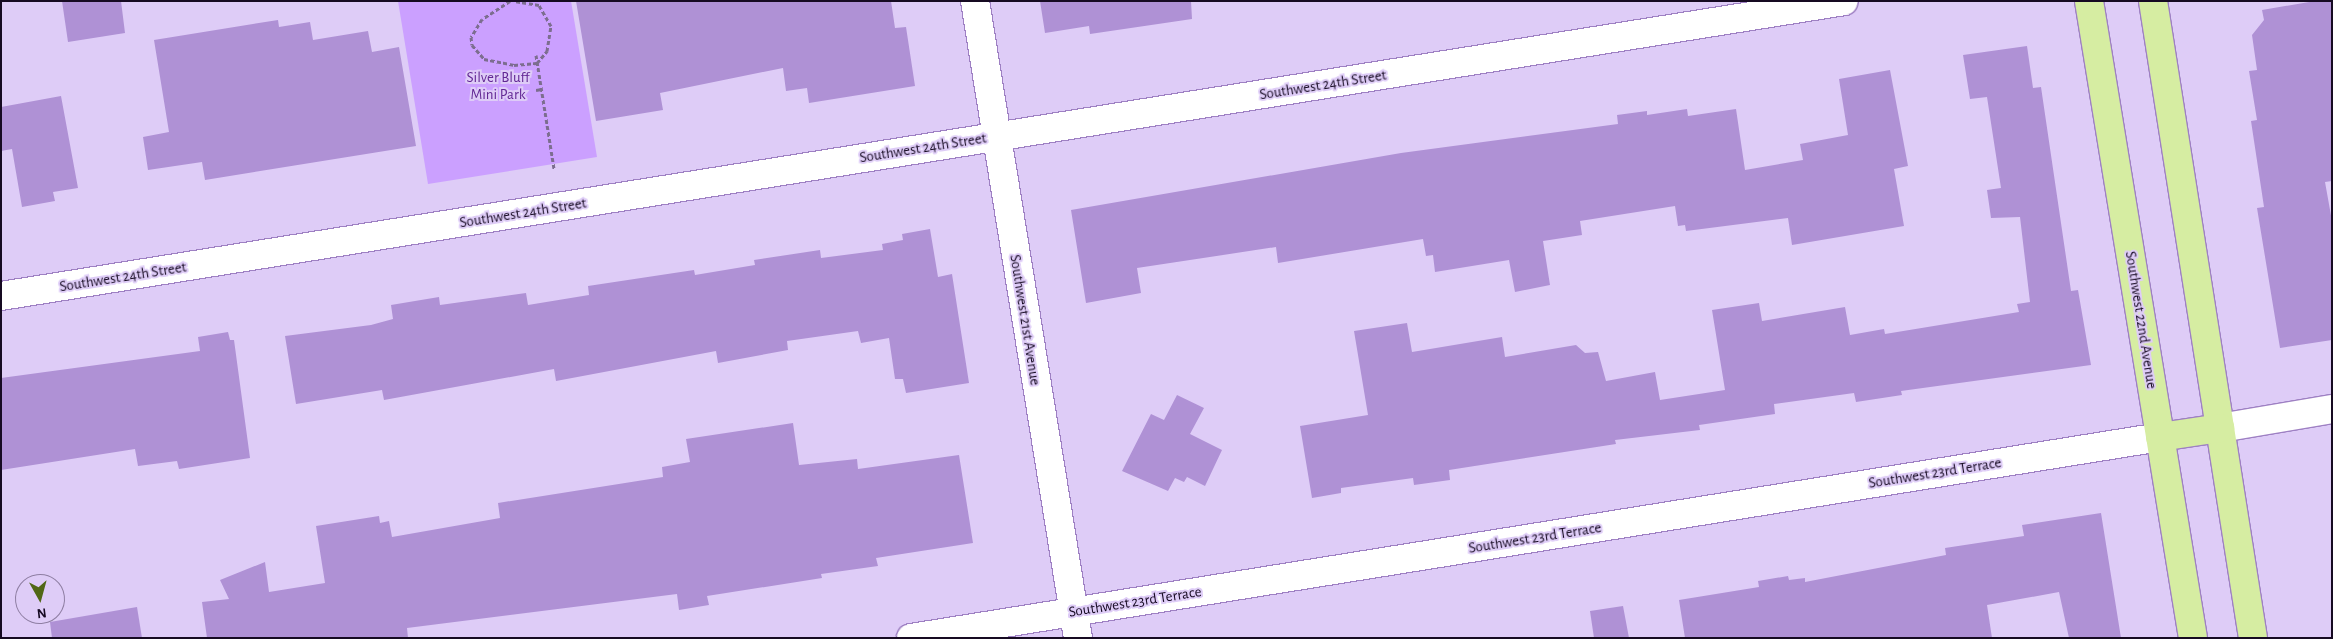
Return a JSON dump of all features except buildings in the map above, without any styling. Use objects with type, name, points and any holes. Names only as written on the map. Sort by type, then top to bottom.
[{"type":"main road","name":"Southwest 22nd Avenue","points":[[2089,1],[2193,638]]},
{"type":"main road","points":[[2153,1],[2253,638]]},
{"type":"main road","points":[[2160,437],[2220,428]]},
{"type":"street","name":"Southwest 21st Avenue","points":[[975,1],[1078,638]]},
{"type":"street","name":"Southwest 24th Street","points":[[1,296],[1844,1]]},
{"type":"street","points":[[2220,428],[2332,409]]},
{"type":"street","name":"Southwest 23rd Terrace","points":[[911,638],[2160,437]]},
{"type":"path","points":[[510,1],[482,19],[471,38],[472,45],[484,59],[514,65],[537,63],[547,51],[551,26],[539,6],[514,1]]},
{"type":"path","points":[[536,55],[554,169]]},
{"type":"path","points":[[536,90],[542,89]]},
{"type":"green space","name":"Silver Bluff Mini Park","points":[[398,1],[571,1],[597,157],[428,184]]}]
